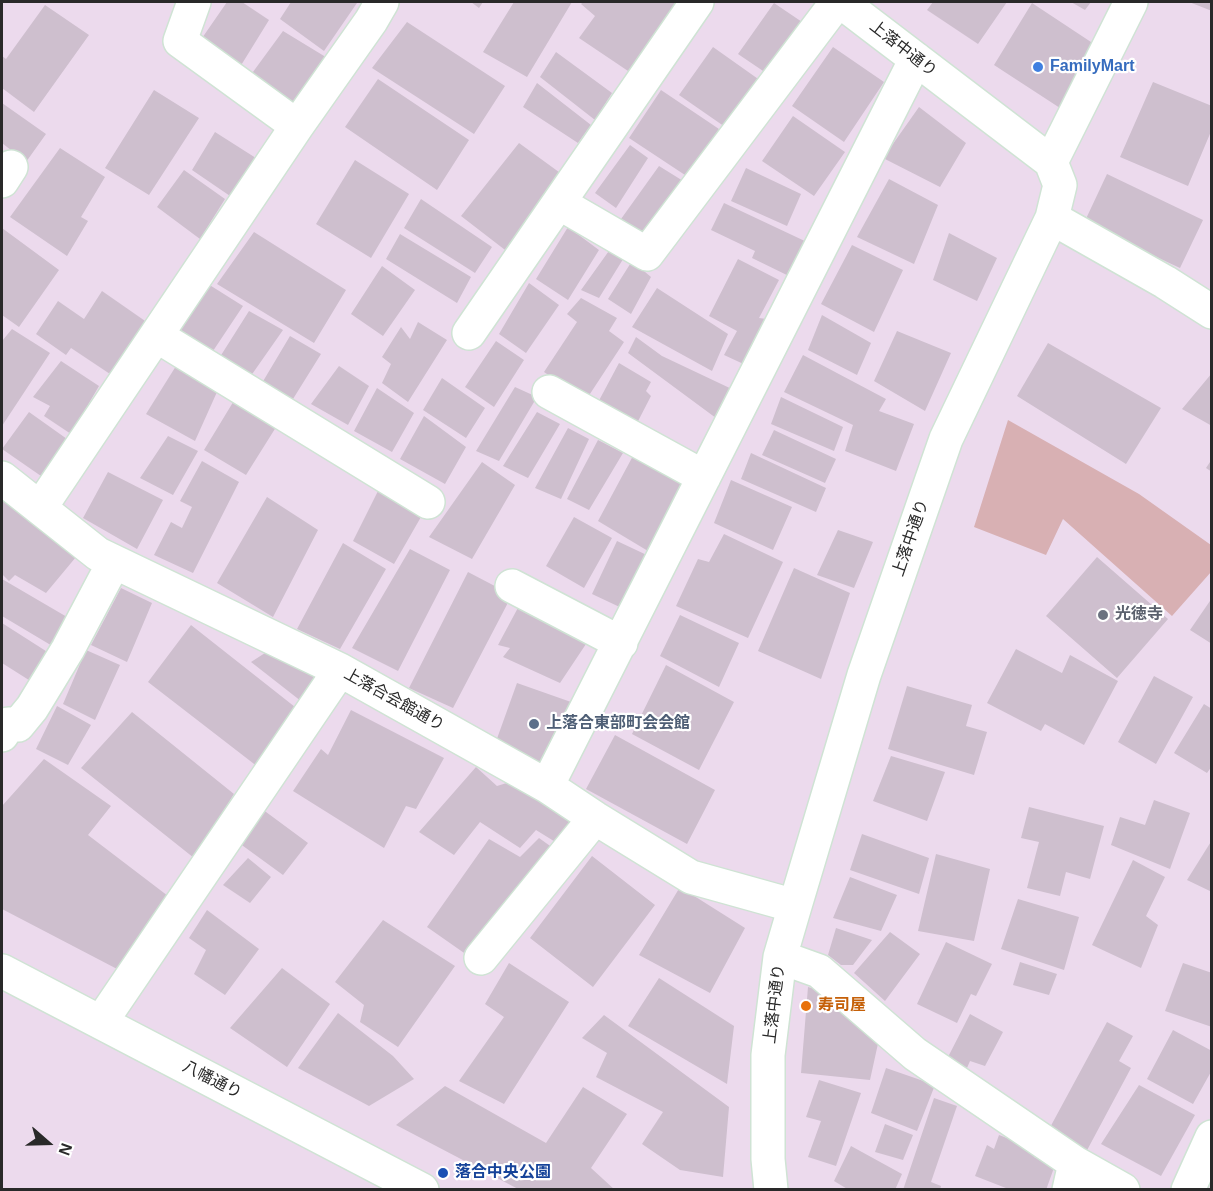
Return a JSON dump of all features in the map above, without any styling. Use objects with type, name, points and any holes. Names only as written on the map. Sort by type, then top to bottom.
[{"type":"street","points":[[194,2],[180,41],[297,126]]},
{"type":"street","points":[[40,508],[382,2]]},
{"type":"street","points":[[469,333],[698,2]]},
{"type":"street","points":[[559,203],[647,254],[839,2]]},
{"type":"street","name":"上落中通り","points":[[771,1190],[768,1159],[768,1055],[780,957],[864,675],[946,439],[1052,218],[1060,185],[1051,162],[839,2]]},
{"type":"street","points":[[1051,162],[1131,2]]},
{"type":"street","points":[[547,786],[916,59]]},
{"type":"street","points":[[1052,218],[1165,282],[1212,312]]},
{"type":"street","points":[[157,336],[428,502]]},
{"type":"street","points":[[549,392],[704,477]]},
{"type":"street","name":"上落合会館通り","points":[[2,478],[98,554],[340,670],[547,786],[691,877],[795,906]]},
{"type":"street","points":[[2,735],[9,724],[18,725],[32,708],[68,649],[114,562]]},
{"type":"street","points":[[513,586],[621,643]]},
{"type":"street","points":[[101,1022],[340,670]]},
{"type":"street","points":[[481,958],[595,818]]},
{"type":"street","points":[[780,957],[819,971],[915,1054],[1072,1176],[1124,1190]]},
{"type":"street","name":"八幡通り","points":[[2,970],[422,1190]]},
{"type":"street","points":[[1188,1190],[1212,1137]]},
{"type":"shaded area","points":[[1008,420],[1139,494],[1211,545],[1211,572],[1172,616],[1063,519],[1046,555],[974,527]]},
{"type":"building","points":[[227,2],[242,2],[269,20],[240,67],[200,41]]},
{"type":"building","points":[[291,2],[357,3],[324,51],[280,19]]},
{"type":"building","points":[[471,2],[483,2],[479,8]]},
{"type":"building","points":[[514,2],[572,2],[527,77],[483,52]]},
{"type":"building","points":[[583,2],[677,2],[631,73],[579,38],[595,16],[581,4]]},
{"type":"building","points":[[933,2],[1007,2],[978,44],[927,10]]},
{"type":"building","points":[[1071,2],[1091,2],[1085,10]]},
{"type":"building","points":[[1189,2],[1212,2],[1212,11]]},
{"type":"building","points":[[774,3],[805,24],[769,75],[738,54]]},
{"type":"building","points":[[1032,3],[1094,44],[1060,108],[994,65]]},
{"type":"building","points":[[45,5],[89,35],[34,112],[2,88],[2,56],[6,59]]},
{"type":"building","points":[[407,22],[505,86],[474,134],[372,68]]},
{"type":"building","points":[[283,31],[329,59],[296,109],[250,76]]},
{"type":"building","points":[[713,47],[761,81],[728,129],[679,95]]},
{"type":"building","points":[[833,47],[884,82],[844,142],[792,106]]},
{"type":"building","points":[[556,52],[612,93],[595,120],[540,77]]},
{"type":"building","points":[[378,79],[469,140],[437,190],[345,127]]},
{"type":"building","points":[[1153,82],[1212,106],[1212,129],[1188,186],[1120,157]]},
{"type":"building","points":[[537,83],[591,125],[578,143],[523,107]]},
{"type":"building","points":[[154,90],[199,118],[149,195],[105,168]]},
{"type":"building","points":[[661,90],[719,129],[688,177],[629,138]]},
{"type":"building","points":[[2,103],[46,134],[26,162],[2,143]]},
{"type":"building","points":[[919,107],[966,143],[940,187],[883,158]]},
{"type":"building","points":[[793,116],[845,152],[814,196],[762,161]]},
{"type":"building","points":[[215,132],[259,160],[233,198],[192,170]]},
{"type":"building","points":[[519,143],[563,175],[509,253],[461,216]]},
{"type":"building","points":[[630,145],[648,158],[616,208],[595,193]]},
{"type":"building","points":[[60,148],[105,177],[81,217],[88,221],[67,256],[10,217]]},
{"type":"building","points":[[355,160],[409,194],[371,258],[316,224]]},
{"type":"building","points":[[659,166],[688,184],[648,235],[621,219]]},
{"type":"building","points":[[746,168],[801,194],[787,226],[731,201]]},
{"type":"building","points":[[184,170],[225,199],[200,239],[157,207]]},
{"type":"building","points":[[1107,174],[1203,220],[1180,268],[1084,223]]},
{"type":"building","points":[[889,179],[938,205],[914,264],[857,237]]},
{"type":"building","points":[[421,199],[492,247],[475,273],[404,228]]},
{"type":"building","points":[[724,203],[809,243],[793,278],[752,258],[755,251],[711,230]]},
{"type":"building","points":[[568,227],[599,250],[568,300],[536,279]]},
{"type":"building","points":[[2,228],[59,270],[19,327],[2,315]]},
{"type":"building","points":[[254,232],[346,290],[314,343],[217,284]]},
{"type":"building","points":[[949,233],[997,258],[977,301],[933,280]]},
{"type":"building","points":[[400,234],[471,277],[457,303],[386,259]]},
{"type":"building","points":[[852,245],[903,270],[874,332],[821,304]]},
{"type":"building","points":[[611,248],[625,256],[599,298],[581,290]]},
{"type":"building","points":[[738,259],[779,280],[759,318],[774,320],[750,367],[724,355],[737,331],[709,316]]},
{"type":"building","points":[[632,261],[651,277],[631,314],[608,299]]},
{"type":"building","points":[[382,266],[415,290],[383,336],[351,314]]},
{"type":"building","points":[[529,283],[559,305],[526,353],[499,334]]},
{"type":"building","points":[[208,284],[243,306],[211,354],[179,332]]},
{"type":"building","points":[[657,288],[728,334],[712,371],[632,327]]},
{"type":"building","points":[[102,291],[148,323],[113,376],[71,348],[66,355],[36,334],[58,301],[84,319]]},
{"type":"building","points":[[581,298],[617,318],[609,331],[624,342],[586,400],[544,372],[577,322],[567,314]]},
{"type":"building","points":[[249,311],[283,330],[248,380],[218,360]]},
{"type":"building","points":[[822,315],[871,343],[857,375],[808,350]]},
{"type":"building","points":[[418,322],[447,340],[408,402],[382,383],[391,364],[382,357],[401,327],[410,339]]},
{"type":"building","points":[[12,329],[50,353],[2,426],[2,341]]},
{"type":"building","points":[[897,331],[951,353],[925,411],[874,381]]},
{"type":"building","points":[[290,336],[321,354],[293,399],[262,383]]},
{"type":"building","points":[[636,337],[662,356],[736,391],[720,421],[628,353]]},
{"type":"building","points":[[496,341],[524,360],[494,407],[465,387]]},
{"type":"building","points":[[1048,343],[1161,408],[1126,464],[1017,396]]},
{"type":"building","points":[[803,355],[886,399],[879,411],[914,424],[896,471],[845,451],[853,425],[784,392]]},
{"type":"building","points":[[61,361],[99,386],[71,434],[44,416],[50,406],[33,397]]},
{"type":"building","points":[[619,363],[651,382],[646,391],[651,396],[635,427],[595,408]]},
{"type":"building","points":[[176,366],[217,392],[195,441],[146,414]]},
{"type":"building","points":[[339,366],[369,386],[348,425],[311,404]]},
{"type":"building","points":[[1212,373],[1212,426],[1182,409]]},
{"type":"building","points":[[442,378],[485,408],[466,438],[423,410]]},
{"type":"building","points":[[515,387],[537,397],[499,461],[476,451]]},
{"type":"building","points":[[377,388],[414,413],[392,452],[354,431]]},
{"type":"building","points":[[781,397],[843,427],[834,451],[771,424]]},
{"type":"building","points":[[235,399],[278,424],[246,475],[204,450]]},
{"type":"building","points":[[29,412],[67,439],[41,476],[2,449]]},
{"type":"building","points":[[537,412],[560,424],[528,478],[503,466]]},
{"type":"building","points":[[424,416],[466,447],[445,484],[400,459]]},
{"type":"building","points":[[568,428],[589,439],[561,499],[535,488]]},
{"type":"building","points":[[774,430],[836,459],[825,483],[762,455]]},
{"type":"building","points":[[168,436],[198,451],[173,495],[140,478]]},
{"type":"building","points":[[598,440],[623,453],[589,510],[567,499]]},
{"type":"building","points":[[751,453],[826,488],[816,512],[741,479]]},
{"type":"building","points":[[634,454],[692,479],[658,557],[598,521]]},
{"type":"building","points":[[1212,459],[1212,472],[1206,468]]},
{"type":"building","points":[[202,461],[239,482],[193,573],[154,555],[171,522],[182,528],[192,507],[180,501]]},
{"type":"building","points":[[482,462],[515,485],[472,559],[429,537]]},
{"type":"building","points":[[108,472],[163,500],[137,549],[83,518]]},
{"type":"building","points":[[731,480],[792,507],[773,550],[714,523]]},
{"type":"building","points":[[382,483],[425,510],[394,564],[353,541]]},
{"type":"building","points":[[4,495],[76,557],[46,593],[15,575],[9,581],[2,574],[2,500]]},
{"type":"building","points":[[267,497],[318,530],[273,617],[217,583]]},
{"type":"building","points":[[574,517],[612,538],[584,588],[546,566]]},
{"type":"building","points":[[838,530],[873,542],[854,588],[817,575]]},
{"type":"building","points":[[724,534],[783,562],[748,638],[676,606],[698,559],[709,562]]},
{"type":"building","points":[[617,541],[651,557],[626,610],[592,594]]},
{"type":"building","points":[[343,543],[386,569],[340,649],[297,629]]},
{"type":"building","points":[[410,549],[450,570],[398,671],[352,648]]},
{"type":"building","points":[[1097,557],[1168,619],[1117,678],[1046,616]]},
{"type":"building","points":[[794,568],[850,593],[821,679],[758,651]]},
{"type":"building","points":[[468,572],[512,595],[453,708],[409,688]]},
{"type":"building","points":[[2,579],[67,617],[54,647],[2,616]]},
{"type":"building","points":[[121,588],[152,603],[127,662],[91,645]]},
{"type":"building","points":[[1212,598],[1212,644],[1190,630]]},
{"type":"building","points":[[520,604],[586,644],[560,683],[503,657],[510,648],[498,645]]},
{"type":"building","points":[[680,615],[739,643],[719,687],[660,656]]},
{"type":"building","points":[[2,623],[49,653],[32,682],[2,663]]},
{"type":"building","points":[[191,625],[295,707],[258,767],[148,682]]},
{"type":"building","points":[[1016,649],[1062,673],[1070,655],[1118,681],[1084,745],[1045,724],[1041,731],[987,703]]},
{"type":"building","points":[[86,650],[120,665],[95,720],[63,704]]},
{"type":"building","points":[[265,653],[317,676],[306,705],[251,662]]},
{"type":"building","points":[[666,665],[734,702],[699,770],[632,734]]},
{"type":"building","points":[[1154,676],[1193,697],[1156,764],[1118,742]]},
{"type":"building","points":[[517,683],[571,702],[548,767],[494,747]]},
{"type":"building","points":[[907,686],[972,705],[966,726],[987,732],[974,775],[888,749]]},
{"type":"building","points":[[1204,704],[1212,709],[1212,766],[1207,773],[1174,753]]},
{"type":"building","points":[[57,706],[91,725],[68,765],[36,749]]},
{"type":"building","points":[[351,710],[444,758],[416,809],[406,806],[384,848],[293,791],[321,749],[328,755]]},
{"type":"building","points":[[132,712],[234,794],[194,858],[81,768]]},
{"type":"building","points":[[615,735],[715,790],[687,844],[586,789]]},
{"type":"building","points":[[891,756],[945,772],[927,821],[873,801]]},
{"type":"building","points":[[44,759],[111,806],[88,835],[168,896],[119,970],[2,909],[2,806]]},
{"type":"building","points":[[476,767],[497,786],[513,781],[571,820],[557,843],[536,830],[520,848],[480,822],[454,855],[419,832]]},
{"type":"building","points":[[1154,800],[1190,813],[1170,869],[1111,845],[1120,817],[1145,825]]},
{"type":"building","points":[[1029,807],[1104,826],[1090,879],[1066,872],[1060,896],[1027,888],[1039,842],[1021,838]]},
{"type":"building","points":[[262,809],[308,843],[283,875],[239,843]]},
{"type":"building","points":[[862,834],[929,858],[919,894],[850,870]]},
{"type":"building","points":[[539,838],[553,848],[467,955],[427,927],[489,839],[520,857]]},
{"type":"building","points":[[1212,840],[1212,892],[1187,880]]},
{"type":"building","points":[[936,854],[990,869],[974,941],[918,931]]},
{"type":"building","points":[[592,856],[655,905],[593,987],[530,938]]},
{"type":"building","points":[[248,858],[271,877],[250,903],[223,885]]},
{"type":"building","points":[[1133,860],[1165,877],[1146,916],[1158,925],[1141,968],[1092,945]]},
{"type":"building","points":[[850,877],[897,895],[881,931],[833,918]]},
{"type":"building","points":[[680,887],[745,928],[710,993],[639,955]]},
{"type":"building","points":[[1018,899],[1079,917],[1064,970],[1001,949]]},
{"type":"building","points":[[207,910],[259,949],[225,995],[194,974],[206,950],[189,938]]},
{"type":"building","points":[[383,920],[455,966],[398,1047],[360,1022],[364,1005],[335,982]]},
{"type":"building","points":[[836,928],[872,940],[853,965],[841,965],[828,955]]},
{"type":"building","points":[[890,932],[920,954],[885,1001],[854,973]]},
{"type":"building","points":[[946,942],[992,964],[976,996],[971,994],[957,1023],[917,1004]]},
{"type":"building","points":[[1020,962],[1057,974],[1049,995],[1013,985]]},
{"type":"building","points":[[509,963],[569,1002],[504,1104],[459,1081],[504,1017],[485,1004]]},
{"type":"building","points":[[1183,963],[1212,973],[1212,1027],[1165,1011]]},
{"type":"building","points":[[282,968],[330,1004],[287,1067],[230,1028]]},
{"type":"building","points":[[659,978],[734,1026],[727,1084],[628,1026]]},
{"type":"building","points":[[808,987],[835,995],[879,1039],[870,1080],[801,1073]]},
{"type":"building","points":[[338,1013],[393,1056],[414,1079],[369,1106],[298,1068]]},
{"type":"building","points":[[970,1014],[1003,1032],[985,1066],[970,1061],[967,1068],[947,1059]]},
{"type":"building","points":[[604,1015],[729,1107],[723,1177],[680,1170],[642,1144],[663,1112],[596,1077],[607,1053],[582,1038]]},
{"type":"building","points":[[1107,1022],[1133,1036],[1119,1061],[1131,1068],[1085,1154],[1047,1133]]},
{"type":"building","points":[[1173,1030],[1212,1051],[1212,1070],[1193,1104],[1147,1079]]},
{"type":"building","points":[[886,1068],[935,1085],[917,1131],[871,1113]]},
{"type":"building","points":[[819,1080],[861,1093],[836,1166],[808,1157],[821,1121],[806,1117]]},
{"type":"building","points":[[1139,1085],[1195,1115],[1161,1176],[1101,1144]]},
{"type":"building","points":[[445,1086],[546,1143],[583,1087],[627,1114],[591,1168],[615,1190],[520,1190],[396,1125]]},
{"type":"building","points":[[934,1098],[957,1106],[931,1182],[941,1186],[940,1190],[903,1190]]},
{"type":"building","points":[[885,1124],[913,1135],[903,1160],[875,1152]]},
{"type":"building","points":[[999,1135],[1036,1149],[1034,1157],[1055,1165],[1046,1190],[1011,1190],[975,1176],[987,1145],[994,1149]]},
{"type":"building","points":[[851,1146],[902,1174],[895,1190],[849,1190],[834,1181]]},
{"type":"place","name":"FamilyMart","points":[[1038,67]]},
{"type":"place","name":"光徳寺","points":[[1103,615]]},
{"type":"place","name":"上落合東部町会会館","points":[[534,724]]},
{"type":"place","name":"寿司屋","points":[[806,1006]]},
{"type":"place","name":"落合中央公園","points":[[443,1173]]}]
